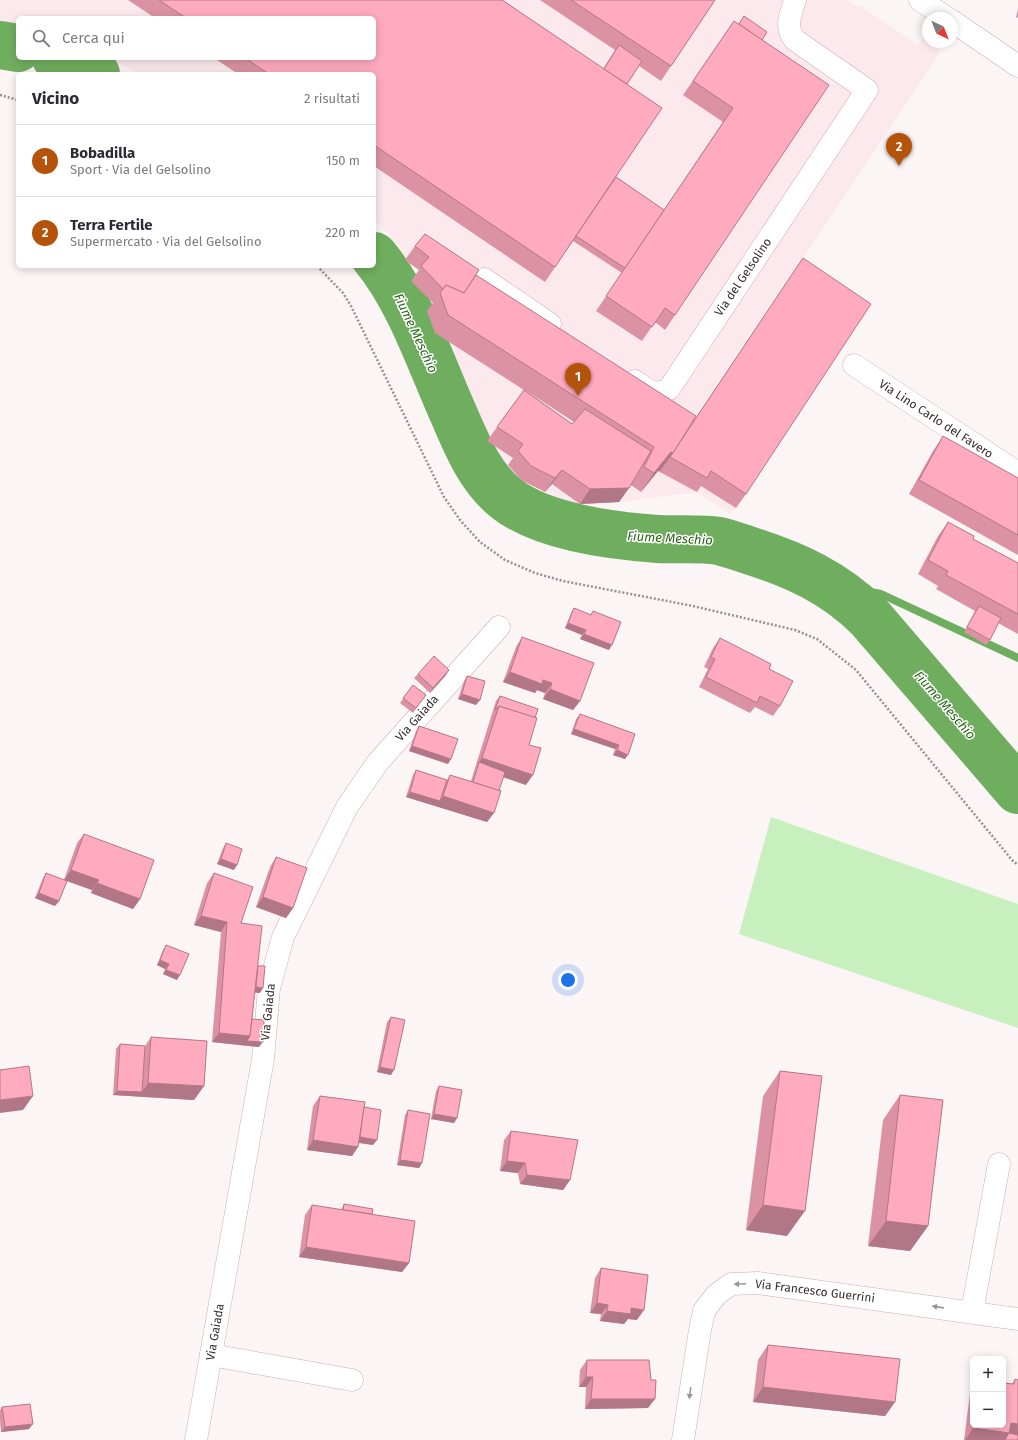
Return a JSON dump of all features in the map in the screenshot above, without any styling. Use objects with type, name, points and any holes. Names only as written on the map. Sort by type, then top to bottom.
[{"type":"street","name":"Via del Gelsolino","points":[[618,370],[650,392],[660,394],[669,389],[868,90],[795,40],[790,35],[788,27],[789,19],[795,0]]},
{"type":"street","points":[[920,0],[938,12]]},
{"type":"street","points":[[958,25],[1018,66]]},
{"type":"street","points":[[484,279],[567,335]]},
{"type":"street","name":"Via Lino Carlo del Favero","points":[[854,365],[1018,473]]},
{"type":"street","name":"Via Gaiada","points":[[196,1440],[263,1059],[269,988],[283,937],[347,807],[378,762],[499,627]]},
{"type":"street","points":[[972,1312],[999,1164]]},
{"type":"street","name":"Via Francesco Guerrini","points":[[684,1440],[704,1311],[716,1295],[731,1284],[758,1283],[1018,1319]]},
{"type":"street","points":[[211,1355],[352,1380]]},
{"type":"path","points":[[0,95],[16,99]]},
{"type":"path","points":[[319,268],[343,292],[444,497],[460,520],[480,542],[505,560],[535,573],[563,581],[693,606],[795,630],[817,639],[856,670],[1012,860],[1018,865]]},
{"type":"shaded area","points":[[0,0],[848,0],[858,7],[859,5],[918,45],[922,39],[922,48],[937,48],[941,51],[794,272],[736,508],[730,514],[697,492],[619,502],[580,504],[561,499],[521,480],[508,465],[498,457],[487,441],[489,438],[435,333],[411,281],[419,271],[405,260],[399,246],[376,221],[376,72],[136,72],[111,60],[376,60],[376,16],[16,16],[16,28],[0,26]]},
{"type":"green space","points":[[771,817],[1018,904],[1018,1028],[739,934]]},
{"type":"building","points":[[159,0],[502,0],[662,108],[555,267],[376,146],[376,72],[266,72],[248,60],[376,60],[376,16],[183,16]]},
{"type":"building","points":[[571,0],[715,0],[671,66]]},
{"type":"building","points":[[744,16],[767,32],[762,40],[739,24]]},
{"type":"building","points":[[734,21],[829,85],[675,315],[665,308],[652,327],[606,296],[733,108],[693,81]]},
{"type":"building","points":[[619,45],[642,61],[627,84],[604,69]]},
{"type":"building","points":[[616,177],[664,210],[625,268],[576,236]]},
{"type":"building","points":[[425,234],[479,270],[464,293],[446,285],[443,289],[421,266],[429,257],[415,246]]},
{"type":"building","points":[[803,258],[871,304],[746,494],[711,471],[707,478],[670,457]]},
{"type":"building","points":[[476,275],[696,416],[673,453],[671,452],[654,473],[644,467],[654,447],[448,315],[440,293],[446,285],[464,293]]},
{"type":"building","points":[[524,390],[572,424],[585,409],[651,451],[629,488],[590,489],[562,470],[555,478],[531,466],[518,451],[523,444],[497,427]]},
{"type":"building","points":[[943,436],[1018,478],[1018,535],[919,480]]},
{"type":"building","points":[[948,522],[974,536],[973,539],[1018,563],[1018,614],[946,575],[948,571],[928,560]]},
{"type":"building","points":[[979,606],[1001,618],[990,640],[967,627]]},
{"type":"building","points":[[574,608],[591,615],[593,611],[621,622],[612,645],[584,634],[586,630],[568,623]]},
{"type":"building","points":[[522,637],[594,663],[580,701],[550,689],[552,683],[543,680],[542,684],[510,672]]},
{"type":"building","points":[[720,638],[771,664],[769,669],[793,681],[780,706],[760,696],[757,703],[706,677],[715,659],[711,657]]},
{"type":"building","points":[[434,656],[449,670],[433,688],[418,674]]},
{"type":"building","points":[[467,676],[485,681],[480,700],[462,694]]},
{"type":"building","points":[[413,685],[426,695],[416,708],[403,698]]},
{"type":"building","points":[[500,696],[538,709],[535,718],[499,706],[495,710]]},
{"type":"building","points":[[499,706],[537,718],[529,745],[541,748],[533,775],[482,758]]},
{"type":"building","points":[[580,714],[635,734],[628,755],[617,750],[619,745],[574,729]]},
{"type":"building","points":[[419,726],[458,739],[451,759],[412,746]]},
{"type":"building","points":[[479,762],[505,772],[499,791],[473,782]]},
{"type":"building","points":[[416,770],[447,780],[440,801],[410,792]]},
{"type":"building","points":[[450,775],[501,791],[494,813],[443,796]]},
{"type":"building","points":[[84,834],[154,860],[140,899],[97,883],[99,880],[71,870]]},
{"type":"building","points":[[226,843],[242,849],[237,865],[221,859]]},
{"type":"building","points":[[276,857],[307,868],[293,908],[263,897]]},
{"type":"building","points":[[46,873],[67,881],[59,901],[39,893]]},
{"type":"building","points":[[214,873],[253,887],[241,923],[262,926],[250,1036],[219,1033],[227,922],[201,916]]},
{"type":"building","points":[[166,945],[189,954],[180,975],[166,970],[169,964],[160,960]]},
{"type":"building","points":[[258,966],[265,966],[263,988],[256,987]]},
{"type":"building","points":[[391,1017],[405,1020],[394,1070],[380,1067]]},
{"type":"building","points":[[252,1019],[264,1020],[263,1042],[247,1041],[250,1036]]},
{"type":"building","points":[[151,1037],[207,1041],[204,1086],[148,1083]]},
{"type":"building","points":[[120,1044],[145,1046],[142,1092],[117,1091]]},
{"type":"building","points":[[29,1066],[33,1096],[0,1100],[0,1070]]},
{"type":"building","points":[[780,1071],[822,1076],[805,1211],[763,1205]]},
{"type":"building","points":[[439,1086],[462,1090],[457,1118],[434,1114]]},
{"type":"building","points":[[900,1095],[943,1100],[928,1226],[886,1221]]},
{"type":"building","points":[[320,1096],[365,1102],[358,1147],[313,1140]]},
{"type":"building","points":[[364,1107],[381,1110],[377,1140],[360,1137]]},
{"type":"building","points":[[408,1110],[430,1114],[422,1163],[400,1160]]},
{"type":"building","points":[[511,1131],[578,1140],[570,1180],[527,1175],[525,1163],[507,1161]]},
{"type":"building","points":[[344,1204],[373,1209],[372,1214],[343,1210]]},
{"type":"building","points":[[312,1205],[415,1221],[409,1263],[306,1247]]},
{"type":"building","points":[[601,1268],[648,1275],[644,1310],[631,1308],[631,1314],[607,1311],[608,1305],[597,1303]]},
{"type":"building","points":[[768,1345],[900,1359],[895,1402],[763,1387]]},
{"type":"building","points":[[587,1360],[649,1360],[651,1380],[656,1380],[655,1399],[591,1399],[593,1377],[586,1377]]},
{"type":"building","points":[[1015,1379],[1018,1380],[1018,1424],[1011,1423],[1009,1433],[973,1428],[1006,1428],[1006,1383],[1014,1384]]},
{"type":"building","points":[[30,1404],[33,1424],[5,1427],[2,1407]]},
{"type":"building","points":[[1009,1433],[1018,1435],[1018,1440],[1005,1440]]},
{"type":"waterway","name":"Fiume Meschio","points":[[0,45],[16,48]]},
{"type":"waterway","name":"Fiume Meschio","points":[[61,60],[91,72]]},
{"type":"waterway","name":"Fiume Meschio","points":[[376,259],[387,273],[419,332],[445,395],[475,460],[489,481],[507,499],[522,509],[540,517],[559,523],[600,532],[640,538],[719,541],[782,562],[813,576],[842,594],[870,618],[1018,790]]},
{"type":"waterway","points":[[831,585],[881,594],[1018,658]]},
{"type":"place","name":"Terra Fertile","points":[[899,166]]},
{"type":"place","name":"Bobadilla","points":[[578,396]]}]
